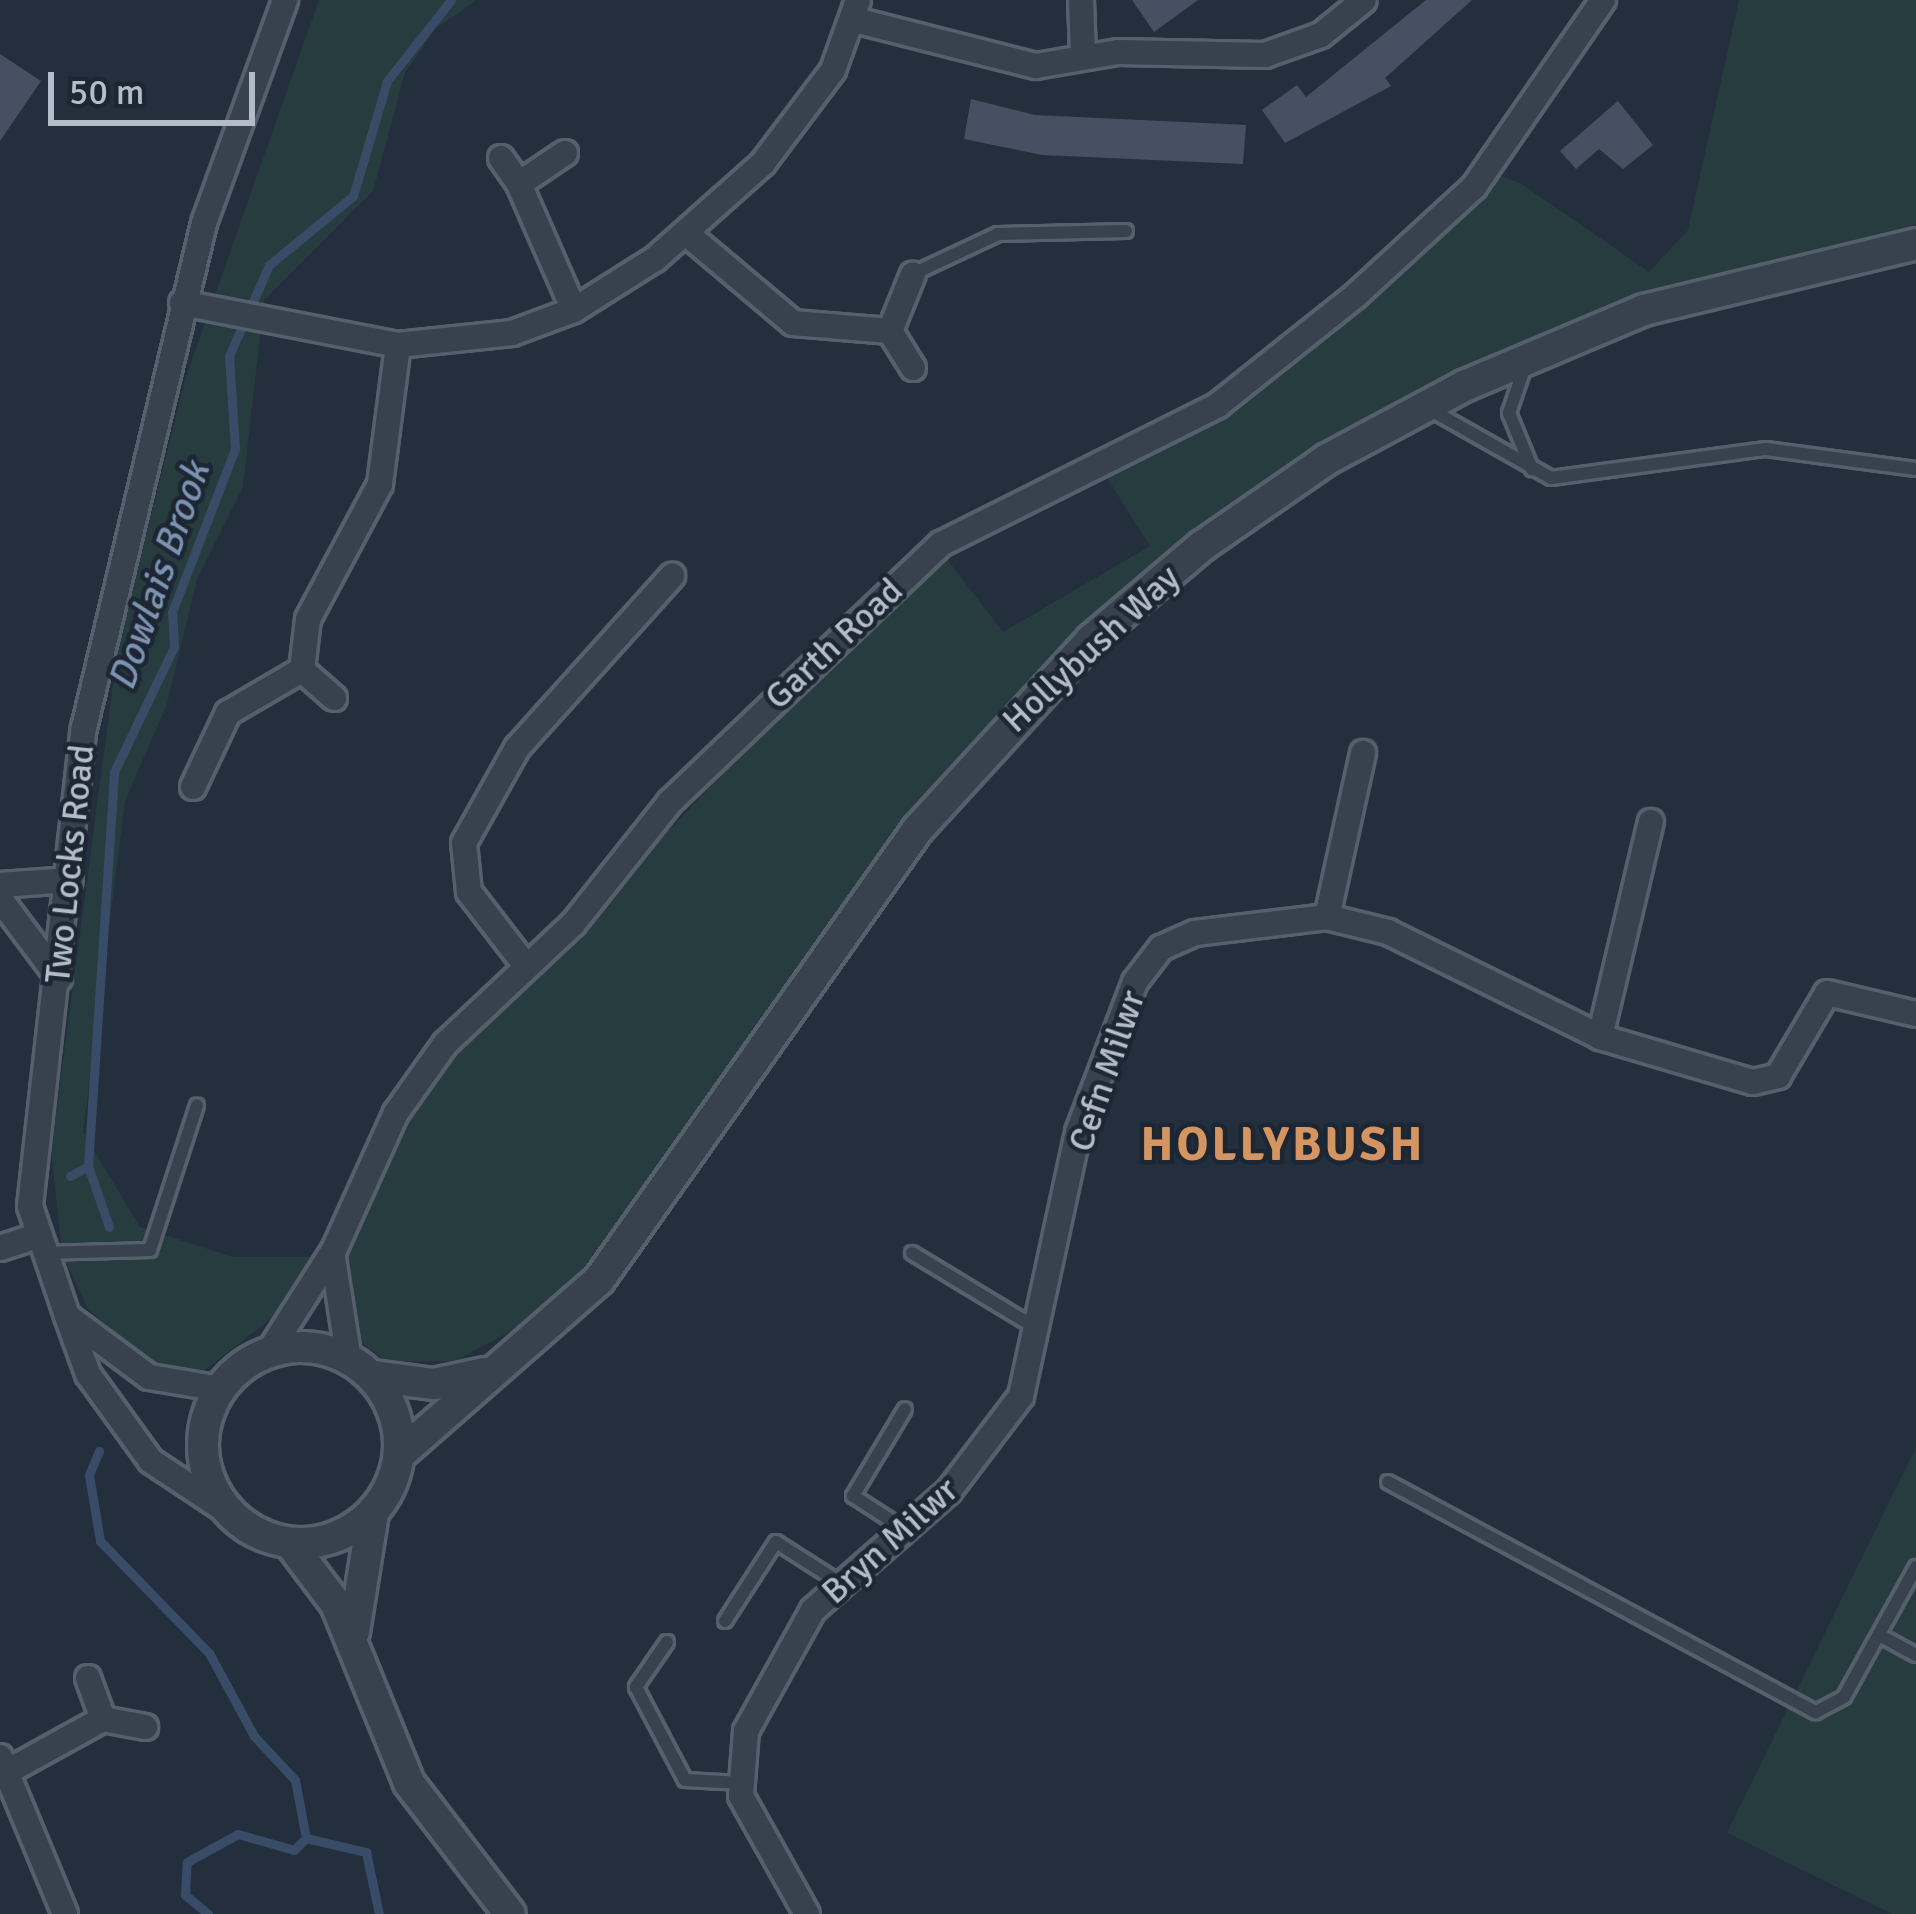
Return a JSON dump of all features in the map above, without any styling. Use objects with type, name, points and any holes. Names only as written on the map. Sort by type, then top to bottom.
[{"type":"street","name":"Two Locks Road","points":[[231,1514],[183,1492],[112,1414],[39,1245],[59,978],[104,618],[182,303],[285,0]]},
{"type":"street","points":[[1081,0],[1083,55]]},
{"type":"street","points":[[182,303],[269,324],[398,345],[512,333],[574,310],[686,234],[801,116],[857,10],[1036,66],[1083,55],[1264,55],[1322,34],[1364,0]]},
{"type":"street","name":"Garth Road","points":[[269,1352],[334,1250],[396,1113],[477,1008],[526,966],[670,802],[940,544],[1218,405],[1474,187],[1603,0]]},
{"type":"street","points":[[519,184],[565,153]]},
{"type":"street","points":[[501,158],[519,184],[574,310]]},
{"type":"street","points":[[686,234],[793,323],[890,331]]},
{"type":"street","name":"Hollybush Way","points":[[356,1650],[373,1513],[399,1455],[569,1313],[642,1227],[918,829],[1008,724],[1202,546],[1425,407],[1643,310],[1916,244]]},
{"type":"street","points":[[890,331],[913,274]]},
{"type":"street","points":[[890,331],[913,368]]},
{"type":"street","points":[[302,670],[308,619],[380,484],[398,345]]},
{"type":"street","points":[[526,966],[469,892],[464,843],[518,748],[672,576]]},
{"type":"street","points":[[620,592],[641,610]]},
{"type":"street","points":[[302,670],[334,698]]},
{"type":"street","points":[[193,788],[228,713],[302,670]]},
{"type":"street","points":[[1327,917],[1363,753]]},
{"type":"street","points":[[1600,1037],[1651,822]]},
{"type":"street","points":[[0,885],[70,880]]},
{"type":"street","points":[[0,899],[59,978]]},
{"type":"street","name":"Cefn Milwr","points":[[1000,1432],[1039,1330],[1078,1132],[1135,982],[1161,948],[1195,933],[1327,917],[1388,932],[1600,1037],[1753,1082],[1778,1076],[1827,993],[1916,1014]]},
{"type":"street","points":[[0,1248],[39,1245]]},
{"type":"street","points":[[334,1250],[360,1368],[394,1411],[399,1455]]},
{"type":"street","points":[[67,1316],[149,1377],[221,1389]]},
{"type":"street","name":"Hollybush Way","points":[[269,1352],[317,1348],[360,1368],[434,1384],[502,1368]]},
{"type":"street","points":[[269,1352],[221,1389],[203,1460],[231,1514],[290,1543],[326,1541],[373,1513]]},
{"type":"street","name":"Bryn Milwr","points":[[741,1783],[761,1696],[838,1581],[1000,1432]]},
{"type":"street","name":"Hollybush Way","points":[[290,1543],[356,1650],[409,1783],[510,1914]]},
{"type":"street","points":[[88,1678],[103,1719]]},
{"type":"street","points":[[65,1914],[2,1765],[103,1719],[145,1726]]},
{"type":"street","points":[[741,1783],[754,1830],[807,1914]]},
{"type":"lane","points":[[913,274],[998,234],[1126,231]]},
{"type":"lane","points":[[1528,359],[1509,413],[1532,470]]},
{"type":"lane","points":[[1425,407],[1532,470],[1584,481],[1766,449],[1916,470]]},
{"type":"lane","points":[[39,1245],[150,1250],[197,1106]]},
{"type":"lane","points":[[912,1253],[1039,1330]]},
{"type":"lane","points":[[901,1527],[854,1496],[905,1409]]},
{"type":"lane","points":[[1388,1482],[1802,1710],[1844,1697],[1916,1567]]},
{"type":"lane","points":[[725,1622],[776,1542],[838,1581]]},
{"type":"lane","points":[[1879,1635],[1916,1655]]},
{"type":"lane","points":[[667,1642],[636,1687],[685,1780],[741,1783]]},
{"type":"green space","points":[[319,0],[477,0],[435,29],[405,73],[373,191],[264,300],[243,487],[197,579],[167,704],[125,801],[83,1132],[140,1227],[233,1257],[317,1257],[295,1300],[197,1376],[156,1367],[88,1309],[62,1254],[51,1151],[118,647],[186,377]]},
{"type":"green space","points":[[1739,0],[1916,0],[1916,224],[1572,323],[1365,422],[1208,522],[1040,669],[921,803],[585,1266],[522,1325],[455,1361],[387,1362],[355,1338],[342,1249],[352,1211],[426,1083],[939,549],[1003,632],[1150,546],[1104,473],[1157,449],[1478,167],[1522,184],[1649,272],[1688,230]]},
{"type":"green space","points":[[1916,1447],[1916,1914],[1892,1914],[1727,1833]]},
{"type":"building","points":[[1132,0],[1198,0],[1154,32]]},
{"type":"building","points":[[1426,0],[1472,0],[1385,78],[1391,86],[1285,143],[1262,110],[1297,85],[1306,97]]},
{"type":"building","points":[[0,54],[41,81],[0,141]]},
{"type":"building","points":[[971,99],[1035,115],[1246,125],[1243,164],[1042,155],[964,139]]},
{"type":"building","points":[[1618,101],[1653,145],[1623,169],[1599,149],[1576,169],[1560,151]]},
{"type":"waterway","name":"Dowlais Brook","points":[[109,1227],[88,1166],[114,772],[174,647],[172,612],[235,449],[229,356],[269,265],[353,196],[387,81],[451,0]]},
{"type":"waterway","name":"Dowlais Brook","points":[[70,1176],[88,1166]]},
{"type":"waterway","points":[[99,1451],[89,1475],[100,1541],[209,1653],[254,1736],[295,1780],[306,1838],[366,1852],[379,1914]]},
{"type":"waterway","points":[[208,1914],[185,1895],[187,1862],[238,1834],[294,1850],[306,1838]]},
{"type":"district","name":"HOLLYBUSH","points":[[1283,1145]]}]
